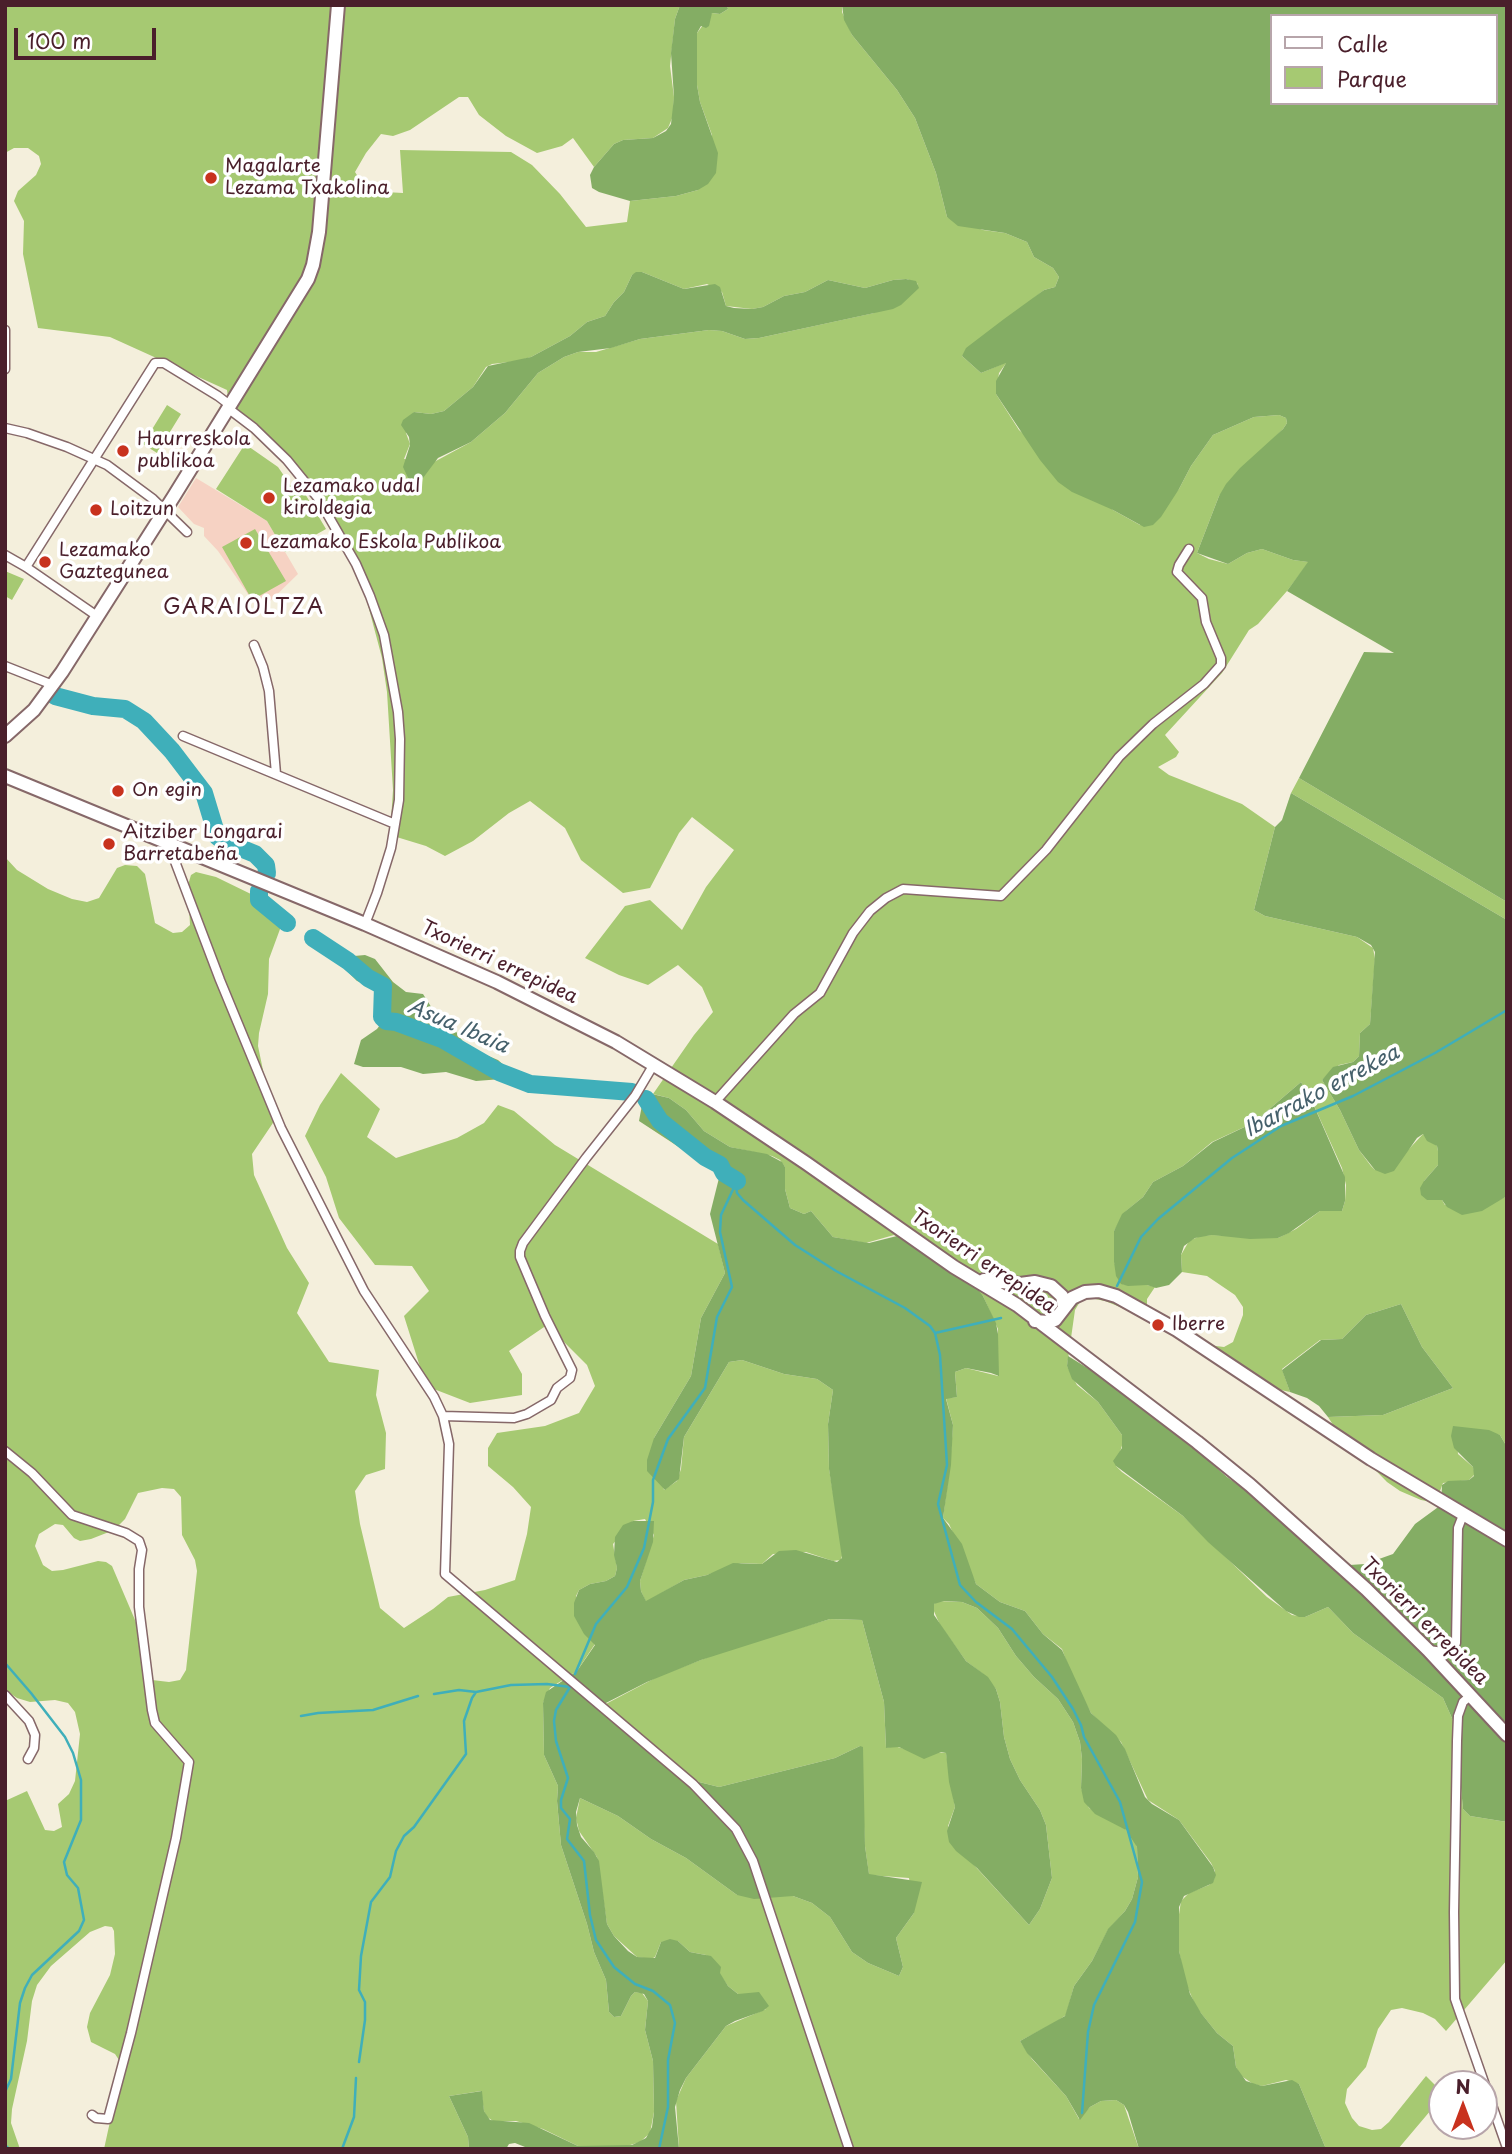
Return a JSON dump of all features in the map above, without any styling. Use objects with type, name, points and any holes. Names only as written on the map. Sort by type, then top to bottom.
[{"type":"street","points":[[5,736],[34,710],[53,685],[230,408],[300,293],[313,265],[319,232],[338,5]]},
{"type":"street","points":[[5,330],[5,369]]},
{"type":"street","points":[[26,567],[158,362],[218,396],[287,460],[317,498],[356,564],[384,635],[398,712],[400,771],[395,824],[380,885],[365,924]]},
{"type":"street","points":[[5,428],[37,436],[94,459],[129,480],[187,532]]},
{"type":"street","points":[[715,1102],[794,1014],[820,993],[853,933],[870,911],[903,889],[1001,897],[1046,850],[1119,757],[1153,724],[1204,684],[1221,664],[1221,658],[1206,622],[1202,598],[1177,572],[1178,565],[1189,549]]},
{"type":"street","points":[[5,555],[97,616]]},
{"type":"street","points":[[254,645],[269,691],[276,774]]},
{"type":"street","points":[[5,666],[53,685]]},
{"type":"street","points":[[183,736],[395,824]]},
{"type":"street","name":"Txorierri errepidea","points":[[5,776],[365,924],[536,1000],[654,1064],[715,1102],[954,1267],[1017,1305],[1034,1321],[1070,1345],[1250,1485],[1366,1589],[1428,1650],[1507,1735]]},
{"type":"street","points":[[169,843],[220,980],[281,1128],[364,1291],[434,1397],[443,1416],[449,1444],[445,1574],[693,1784],[736,1829],[753,1861],[849,2149]]},
{"type":"street","points":[[443,1416],[514,1418],[551,1400],[557,1388],[570,1378],[572,1370],[545,1316],[520,1257],[520,1251],[523,1243],[586,1158],[635,1096],[654,1064]]},
{"type":"street","points":[[972,1277],[1020,1284],[1035,1282],[1051,1286],[1062,1296],[1064,1334],[1070,1345]]},
{"type":"street","points":[[1017,1305],[1014,1294],[1020,1284]]},
{"type":"street","points":[[1034,1321],[1048,1322],[1072,1298],[1085,1292],[1111,1294],[1177,1330],[1371,1459],[1507,1539]]},
{"type":"street","points":[[5,1451],[24,1465],[72,1515],[126,1532],[139,1541],[142,1550],[139,1607],[152,1710],[155,1723],[189,1762],[176,1838],[131,2033],[108,2119],[96,2118],[93,2115]]},
{"type":"street","points":[[1428,1650],[1444,1652],[1451,1650],[1456,1643],[1458,1528],[1463,1515]]},
{"type":"street","points":[[5,1695],[29,1721],[35,1735],[34,1748],[28,1759]]},
{"type":"street","points":[[1470,1696],[1463,1702],[1458,1716],[1455,1999],[1507,2148]]},
{"type":"shaded area","name":"Lezamako Eskola Publikoa","points":[[196,478],[267,521],[298,574],[258,613],[218,551],[204,536],[204,528],[194,524],[178,507]]},
{"type":"green space","points":[[5,5],[680,5],[675,19],[670,66],[674,97],[673,116],[668,128],[653,138],[623,140],[614,144],[594,167],[573,138],[562,146],[537,153],[506,136],[479,115],[468,97],[459,97],[410,130],[393,136],[381,134],[355,172],[367,191],[403,193],[400,150],[511,152],[532,165],[586,227],[627,222],[630,201],[676,196],[698,190],[712,135],[697,85],[697,33],[712,13],[720,14],[728,9],[727,5],[842,5],[842,12],[852,35],[897,90],[915,118],[936,173],[947,217],[1027,242],[1034,257],[1053,268],[1059,277],[1055,287],[1044,290],[962,356],[981,373],[1007,362],[999,373],[996,394],[1019,430],[1113,510],[1140,525],[1179,489],[1213,435],[1254,417],[1279,415],[1286,418],[1287,423],[1283,429],[1219,496],[1197,553],[1228,564],[1247,553],[1262,549],[1293,560],[1309,562],[1258,624],[1249,630],[1222,673],[1165,735],[1179,752],[1176,757],[1158,767],[1169,775],[1242,804],[1275,827],[1254,910],[1265,916],[1357,937],[1373,948],[1375,959],[1370,1024],[1360,1033],[1359,1056],[1353,1062],[1339,1065],[1322,1080],[1359,1150],[1371,1166],[1375,1170],[1409,1149],[1423,1134],[1437,1146],[1438,1151],[1438,1165],[1424,1181],[1427,1200],[1442,1200],[1445,1205],[1499,1200],[1507,1196],[1507,1447],[1500,1435],[1456,1427],[1458,1454],[1473,1467],[1475,1474],[1469,1480],[1443,1483],[1440,1491],[1441,1504],[1421,1500],[1387,1482],[1337,1431],[1328,1417],[1383,1415],[1453,1388],[1422,1347],[1401,1304],[1366,1315],[1342,1339],[1320,1340],[1282,1369],[1290,1392],[1267,1387],[1208,1345],[1224,1347],[1233,1342],[1243,1315],[1243,1307],[1235,1295],[1207,1276],[1182,1272],[1181,1255],[1189,1241],[1212,1235],[1278,1238],[1296,1229],[1320,1211],[1342,1211],[1346,1185],[1342,1168],[1301,1082],[1253,1123],[1212,1142],[1183,1166],[1153,1182],[1143,1197],[1126,1211],[1114,1231],[1114,1262],[1124,1285],[1155,1287],[1147,1299],[1147,1309],[1135,1313],[1105,1301],[1090,1298],[1081,1300],[1075,1310],[1067,1366],[1077,1385],[1098,1402],[1122,1435],[1123,1442],[1116,1466],[1122,1472],[1183,1516],[1267,1597],[1292,1615],[1305,1617],[1328,1607],[1353,1633],[1443,1698],[1455,1725],[1463,1809],[1470,1816],[1507,1822],[1507,1960],[1446,2031],[1435,2019],[1423,2013],[1402,2008],[1391,2010],[1378,2029],[1366,2067],[1347,2089],[1345,2103],[1352,2118],[1359,2126],[1372,2130],[1381,2129],[1426,2076],[1428,2078],[1428,2114],[1398,2149],[1326,2149],[1299,2084],[1286,2080],[1262,2086],[1253,2084],[1240,2075],[1233,2046],[1217,2033],[1196,2007],[1185,1981],[1179,1951],[1178,1921],[1181,1901],[1189,1893],[1209,1885],[1214,1880],[1215,1871],[1211,1863],[1179,1820],[1148,1800],[1121,1742],[1091,1713],[1073,1679],[1062,1649],[1043,1634],[1025,1611],[1000,1602],[976,1584],[949,1524],[943,1518],[953,1425],[946,1398],[957,1397],[955,1372],[966,1368],[998,1376],[998,1329],[983,1296],[894,1235],[866,1243],[833,1237],[811,1211],[804,1214],[790,1208],[785,1189],[785,1167],[780,1160],[730,1147],[704,1131],[686,1110],[669,1098],[653,1094],[713,1012],[702,987],[678,965],[648,985],[619,975],[585,958],[625,906],[650,900],[682,930],[706,887],[734,850],[692,817],[679,833],[650,888],[623,893],[581,860],[565,828],[530,801],[509,813],[473,841],[445,856],[426,846],[390,835],[393,790],[387,692],[382,658],[359,571],[302,473],[283,450],[230,413],[227,390],[110,337],[38,328],[23,254],[24,221],[14,201],[18,191],[36,175],[41,164],[39,156],[28,148],[14,148],[5,153]],"holes":[[[642,272],[684,289],[707,284],[722,292],[726,306],[752,309],[763,307],[784,296],[805,292],[828,280],[865,288],[893,280],[907,279],[918,284],[874,313],[759,338],[745,339],[722,331],[709,330],[640,339],[596,352],[578,352],[538,373],[505,413],[471,442],[434,462],[404,459],[410,444],[406,433],[414,412],[431,414],[444,411],[473,387],[486,367],[531,357],[570,336],[587,322],[605,316],[624,292],[632,275]]]},
{"type":"green space","points":[[680,5],[727,5],[728,9],[720,14],[712,13],[709,26],[701,26],[697,33],[697,85],[700,102],[718,153],[716,173],[708,184],[698,190],[676,196],[630,201],[599,192],[592,188],[590,175],[614,144],[623,140],[653,138],[666,131],[671,124],[674,97],[671,53],[675,19]]},
{"type":"green space","points":[[842,5],[1507,5],[1507,902],[1299,778],[1364,652],[1394,653],[1287,591],[1308,562],[1293,560],[1262,549],[1247,553],[1228,564],[1197,553],[1226,484],[1283,429],[1287,423],[1286,418],[1279,415],[1254,417],[1213,435],[1161,517],[1153,525],[1144,527],[1072,492],[1058,482],[996,394],[996,381],[1006,363],[981,373],[962,356],[966,348],[1004,319],[1044,290],[1055,287],[1059,277],[1053,268],[1034,257],[1027,242],[1005,233],[958,226],[947,217],[936,173],[915,118],[897,90],[852,35],[844,20]]},
{"type":"green space","points":[[636,272],[684,289],[715,284],[720,287],[726,306],[734,308],[763,307],[784,296],[805,292],[828,280],[865,288],[906,279],[916,281],[919,288],[893,309],[759,338],[745,339],[722,331],[709,330],[640,339],[564,357],[538,373],[505,413],[471,442],[438,458],[423,478],[410,482],[403,467],[410,445],[409,437],[401,425],[403,420],[414,412],[431,414],[444,411],[473,387],[488,366],[531,357],[570,336],[587,322],[605,316]]},
{"type":"green space","points":[[167,405],[181,414],[157,453],[143,444]]},
{"type":"green space","name":"Lezamako udal kiroldegia","points":[[245,444],[278,467],[293,489],[304,492],[326,529],[285,552],[267,521],[216,489]]},
{"type":"green space","points":[[255,529],[286,581],[252,600],[222,547]]},
{"type":"green space","points":[[5,571],[24,579],[12,600],[5,596]]},
{"type":"green space","points":[[1299,778],[1507,902],[1507,920],[1291,793]]},
{"type":"green space","points":[[1291,793],[1507,920],[1507,1196],[1482,1211],[1462,1215],[1447,1207],[1442,1200],[1427,1200],[1421,1195],[1420,1188],[1438,1165],[1437,1146],[1427,1141],[1423,1134],[1417,1138],[1394,1171],[1385,1174],[1375,1170],[1359,1150],[1322,1080],[1333,1067],[1353,1062],[1359,1056],[1360,1033],[1370,1024],[1375,952],[1371,945],[1357,937],[1265,916],[1254,910],[1275,827],[1282,820]]},
{"type":"green space","points":[[5,857],[17,870],[48,889],[87,902],[99,898],[117,868],[125,865],[137,866],[145,874],[155,923],[173,933],[182,932],[190,925],[188,885],[191,875],[196,872],[216,877],[255,896],[283,921],[269,959],[268,994],[258,1046],[264,1075],[279,1114],[252,1154],[254,1175],[287,1248],[309,1283],[297,1313],[329,1362],[379,1370],[376,1395],[386,1433],[385,1469],[366,1475],[355,1491],[380,1608],[404,1628],[448,1597],[485,1590],[515,1580],[531,1507],[488,1466],[488,1448],[497,1433],[545,1426],[579,1413],[595,1386],[587,1365],[547,1325],[509,1351],[522,1374],[522,1395],[470,1403],[426,1386],[404,1316],[429,1291],[412,1266],[375,1265],[339,1218],[326,1177],[305,1136],[320,1105],[341,1073],[380,1109],[367,1137],[396,1158],[457,1138],[484,1123],[498,1105],[514,1111],[555,1145],[718,1244],[725,1273],[701,1318],[691,1376],[654,1438],[664,1490],[677,1481],[684,1437],[729,1362],[742,1360],[784,1374],[817,1379],[833,1390],[828,1424],[829,1469],[843,1551],[841,1560],[833,1561],[806,1552],[773,1554],[762,1564],[741,1563],[684,1580],[646,1602],[640,1581],[654,1535],[645,1519],[633,1521],[613,1544],[617,1568],[615,1576],[590,1584],[579,1590],[576,1596],[595,1644],[577,1671],[550,1688],[543,1703],[544,1755],[558,1786],[561,1845],[594,1952],[606,1980],[609,2012],[614,2017],[621,2016],[635,1992],[642,1993],[648,2001],[645,2030],[653,2061],[654,2112],[650,2133],[640,2142],[627,2146],[578,2146],[543,2129],[516,2121],[493,2121],[484,2111],[481,2091],[449,2096],[468,2137],[469,2149],[104,2149],[121,2063],[115,2054],[91,2042],[87,2027],[90,2013],[110,1975],[115,1954],[114,1931],[112,1927],[105,1926],[90,1932],[51,1966],[37,1985],[12,2109],[11,2123],[20,2149],[5,2149],[5,1801],[27,1791],[45,1830],[54,1831],[62,1827],[58,1804],[69,1794],[75,1781],[80,1734],[75,1712],[68,1703],[55,1700],[30,1702],[5,1690]],"holes":[[[162,1488],[174,1489],[181,1497],[182,1535],[195,1560],[197,1571],[186,1670],[180,1680],[169,1682],[152,1680],[138,1627],[112,1566],[98,1561],[52,1571],[43,1565],[35,1546],[39,1534],[55,1524],[63,1525],[80,1541],[114,1530],[125,1519],[138,1493]]]},
{"type":"green space","points":[[365,955],[375,959],[393,982],[406,992],[423,994],[435,1013],[452,1026],[467,1047],[498,1060],[514,1074],[502,1079],[476,1081],[446,1072],[423,1074],[401,1067],[363,1067],[354,1064],[361,1040],[377,1029],[383,1021],[379,1014],[382,991],[357,981],[348,972],[349,963],[354,956]]},
{"type":"green space","points":[[1301,1082],[1345,1177],[1345,1201],[1342,1211],[1320,1211],[1278,1238],[1250,1239],[1212,1235],[1195,1238],[1184,1246],[1181,1255],[1182,1272],[1169,1285],[1156,1288],[1121,1284],[1116,1276],[1114,1262],[1114,1231],[1122,1214],[1143,1197],[1153,1182],[1183,1166],[1213,1142],[1253,1123]]},
{"type":"green space","points":[[652,1094],[669,1098],[686,1110],[704,1131],[730,1147],[767,1154],[782,1162],[790,1208],[804,1214],[811,1211],[833,1237],[869,1243],[901,1235],[968,1278],[983,1296],[996,1323],[999,1376],[966,1368],[955,1372],[957,1397],[946,1399],[953,1425],[951,1465],[943,1518],[962,1544],[976,1584],[1000,1602],[1025,1611],[1043,1634],[1062,1650],[1091,1713],[1116,1735],[1125,1749],[1145,1797],[1179,1820],[1213,1867],[1216,1875],[1213,1883],[1184,1896],[1179,1907],[1179,1951],[1190,1994],[1217,2033],[1233,2046],[1236,2067],[1246,2081],[1262,2086],[1292,2080],[1299,2084],[1326,2149],[1139,2149],[1124,2105],[1116,2100],[1101,2101],[1090,2107],[1080,2120],[1066,2096],[1027,2053],[1020,2041],[1065,2016],[1074,1986],[1092,1961],[1108,1929],[1132,1899],[1138,1877],[1137,1847],[1126,1830],[1095,1814],[1084,1802],[1080,1742],[1073,1722],[1058,1699],[1034,1677],[998,1628],[977,1608],[962,1602],[944,1601],[934,1604],[934,1615],[966,1661],[988,1677],[996,1689],[1010,1759],[1046,1825],[1052,1878],[1040,1909],[1029,1925],[977,1868],[949,1842],[947,1831],[955,1807],[946,1753],[941,1752],[924,1759],[899,1747],[886,1748],[884,1702],[862,1620],[830,1619],[701,1660],[647,1682],[602,1705],[658,1755],[699,1782],[719,1787],[835,1758],[863,1747],[865,1846],[869,1874],[922,1882],[914,1913],[896,1938],[903,1967],[899,1976],[868,1963],[852,1952],[830,1917],[812,1903],[793,1896],[754,1899],[737,1895],[686,1858],[651,1839],[618,1816],[580,1798],[576,1812],[577,1825],[581,1837],[599,1861],[607,1924],[614,1936],[637,1957],[655,1958],[661,1942],[670,1939],[678,1941],[690,1952],[711,1956],[721,1967],[720,1973],[728,1986],[738,1994],[759,1992],[769,2006],[726,2026],[686,2078],[675,2107],[679,2149],[530,2149],[515,2143],[509,2144],[506,2149],[469,2149],[468,2137],[449,2096],[482,2091],[484,2111],[490,2120],[529,2123],[578,2146],[632,2145],[646,2138],[652,2127],[653,2061],[645,2030],[648,2001],[644,1994],[635,1992],[621,2016],[614,2017],[609,2012],[606,1980],[594,1952],[561,1845],[558,1786],[544,1755],[543,1703],[546,1692],[577,1671],[595,1645],[584,1634],[574,1616],[574,1603],[579,1590],[615,1576],[615,1537],[623,1525],[633,1521],[654,1521],[653,1542],[640,1581],[646,1601],[684,1580],[707,1575],[733,1563],[762,1564],[779,1551],[796,1550],[837,1562],[842,1558],[829,1469],[828,1424],[833,1390],[817,1379],[784,1374],[742,1360],[729,1362],[684,1437],[679,1479],[665,1490],[647,1471],[647,1460],[654,1438],[691,1376],[701,1318],[725,1273],[710,1214],[720,1174],[639,1121],[644,1099]]},
{"type":"green space","points":[[1401,1304],[1422,1347],[1453,1388],[1383,1415],[1328,1417],[1319,1406],[1307,1398],[1290,1392],[1282,1370],[1321,1340],[1342,1339],[1366,1315]]},
{"type":"green space","points":[[1068,1356],[1110,1382],[1185,1440],[1227,1477],[1275,1511],[1334,1566],[1365,1564],[1393,1554],[1415,1524],[1441,1505],[1442,1485],[1448,1481],[1469,1480],[1474,1476],[1473,1467],[1454,1448],[1451,1436],[1453,1426],[1489,1430],[1500,1435],[1507,1447],[1507,1822],[1470,1816],[1463,1809],[1455,1725],[1443,1698],[1353,1633],[1328,1607],[1305,1617],[1286,1611],[1208,1542],[1183,1516],[1116,1466],[1113,1461],[1122,1448],[1122,1435],[1098,1402],[1072,1379],[1067,1366]]},
{"type":"green space","points":[[938,1601],[962,1602],[977,1608],[998,1628],[1034,1677],[1058,1699],[1073,1722],[1080,1742],[1081,1788],[1089,1808],[1124,1828],[1137,1847],[1138,1877],[1132,1899],[1108,1930],[1092,1961],[1074,1986],[1066,2015],[1020,2041],[1032,2059],[1066,2096],[1079,2119],[1090,2107],[1101,2101],[1116,2100],[1124,2105],[1139,2149],[679,2149],[676,2101],[686,2078],[726,2026],[766,2009],[728,1986],[706,1955],[690,1952],[678,1941],[661,1942],[655,1957],[651,1959],[637,1957],[614,1936],[607,1924],[597,1857],[579,1831],[576,1818],[580,1798],[618,1816],[651,1839],[686,1858],[737,1895],[793,1896],[812,1903],[830,1917],[852,1952],[868,1963],[899,1976],[903,1967],[896,1938],[914,1913],[909,1878],[869,1875],[860,1746],[835,1758],[719,1787],[699,1782],[658,1755],[602,1706],[659,1676],[732,1648],[830,1619],[862,1620],[884,1702],[886,1748],[894,1746],[946,1753],[955,1807],[948,1826],[973,1864],[1029,1925],[1040,1909],[1052,1878],[1046,1825],[1010,1759],[996,1689],[966,1661],[940,1625],[933,1609]]},
{"type":"waterway","name":"Asua Ibaia","points":[[55,696],[93,706],[125,709],[144,721],[172,751],[204,793],[217,836],[255,854],[266,865],[267,873]]},
{"type":"waterway","name":"Asua Ibaia","points":[[259,891],[259,900],[287,923]]},
{"type":"waterway","name":"Asua Ibaia","points":[[313,938],[383,986],[382,1017],[386,1021],[396,1022],[442,1039],[499,1072],[530,1084],[632,1092]]},
{"type":"waterway","name":"Ibarrako errekea","points":[[1117,1286],[1141,1237],[1158,1219],[1232,1158],[1281,1126],[1353,1096],[1435,1053],[1507,1010]]},
{"type":"waterway","name":"Asua Ibaia","points":[[646,1099],[660,1121],[705,1157],[720,1165],[724,1173],[737,1181]]},
{"type":"waterway","points":[[575,1674],[596,1624],[627,1587],[644,1548],[653,1502],[653,1480],[668,1439],[705,1388],[717,1317],[732,1287],[720,1232],[721,1215],[737,1181]]},
{"type":"waterway","name":"Ibarrako errekea","points":[[736,1186],[737,1193],[743,1200],[795,1245],[836,1271],[905,1308],[930,1326],[935,1333],[1001,1318]]},
{"type":"waterway","points":[[935,1333],[940,1355],[947,1465],[938,1504],[960,1585],[976,1602],[1012,1629],[1052,1677],[1073,1709],[1084,1737],[1120,1802],[1142,1882],[1135,1922],[1094,2005],[1088,2032],[1082,2113]]},
{"type":"waterway","points":[[5,1663],[65,1737],[73,1753],[81,1780],[81,1820],[64,1862],[67,1875],[78,1888],[84,1920],[79,1931],[32,1975],[25,1988],[20,2003],[11,2079],[5,2092]]},
{"type":"waterway","points":[[359,2062],[365,2020],[365,2002],[359,1990],[361,1956],[371,1902],[390,1877],[396,1851],[404,1836],[414,1827],[466,1754],[464,1721],[472,1698],[476,1692],[511,1685],[547,1684],[570,1687]]},
{"type":"waterway","points":[[570,1687],[556,1710],[554,1721],[556,1741],[568,1778],[561,1808],[570,1819],[567,1839],[584,1861],[590,1915],[596,1940],[614,1967],[635,1984],[653,1991],[670,2005],[675,2023],[668,2060],[668,2107],[659,2149]]},
{"type":"waterway","points":[[434,1694],[459,1690],[476,1692]]},
{"type":"waterway","points":[[301,1716],[373,1710],[418,1696]]},
{"type":"waterway","points":[[342,2149],[354,2117],[356,2078]]},
{"type":"waterway","points":[[5,2145],[9,2149]]},
{"type":"place","name":"Magalarte Lezama Txakolina","points":[[211,178]]},
{"type":"place","name":"Haurreskola publikoa","points":[[123,451]]},
{"type":"place","name":"Lezamako udal kiroldegia","points":[[269,498]]},
{"type":"place","name":"Loitzun","points":[[96,510]]},
{"type":"place","name":"Lezamako Eskola Publikoa","points":[[246,543]]},
{"type":"place","name":"Lezamako Gaztegunea","points":[[45,562]]},
{"type":"place","name":"On egin","points":[[118,791]]},
{"type":"place","name":"Aitziber Longarai Barretabeña","points":[[109,844]]},
{"type":"place","name":"Iberre","points":[[1158,1325]]},
{"type":"district","name":"GARAIOLTZA","points":[[244,608]]}]
